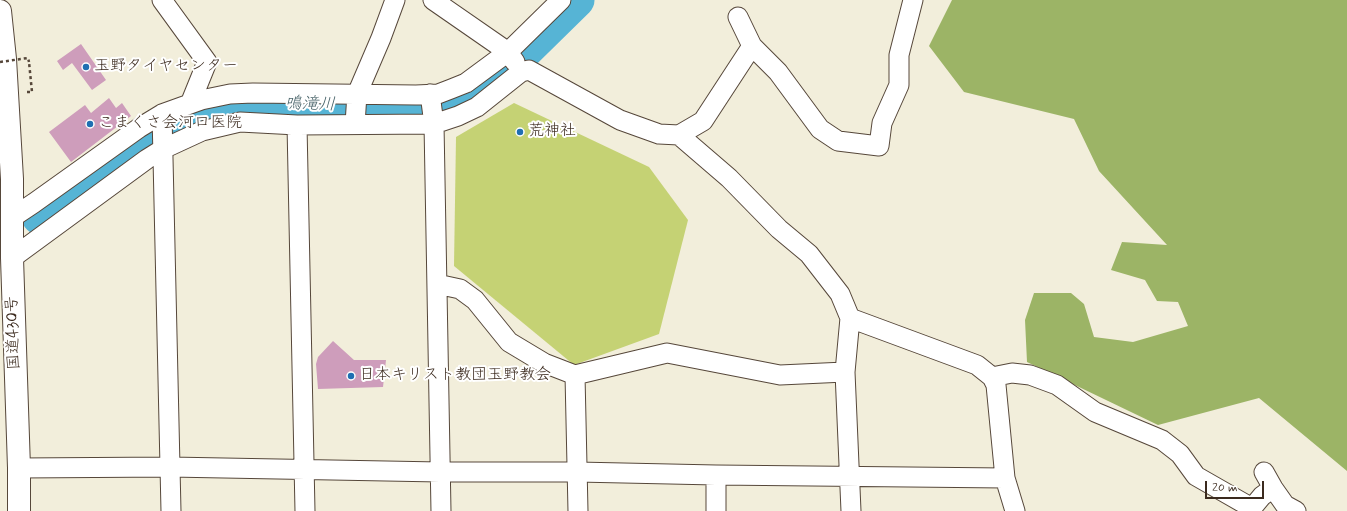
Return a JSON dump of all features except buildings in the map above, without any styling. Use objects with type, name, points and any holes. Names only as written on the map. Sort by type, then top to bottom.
[{"type":"highway","name":"国道430号","points":[[0,11],[6,67],[13,217],[12,258],[19,511]]},
{"type":"street","points":[[12,258],[147,159],[162,132],[190,104],[207,62],[162,0]]},
{"type":"street","points":[[356,108],[395,0]]},
{"type":"street","points":[[433,0],[514,62],[620,120],[659,134],[679,135],[703,121],[752,46]]},
{"type":"street","points":[[190,104],[201,100],[230,94],[253,93],[356,108],[431,107],[458,116],[477,107],[514,62],[561,0]]},
{"type":"street","points":[[738,17],[752,46],[778,72],[820,128],[838,141],[879,146],[882,123],[899,85],[899,54],[913,0]]},
{"type":"street","points":[[441,511],[437,284],[431,107],[438,94],[514,62]]},
{"type":"street","points":[[13,217],[139,128],[162,132],[202,131],[240,122],[297,125],[356,108],[431,107]]},
{"type":"street","points":[[297,125],[306,511]]},
{"type":"street","points":[[162,132],[171,511]]},
{"type":"street","points":[[679,135],[729,178],[779,229],[809,254],[840,294],[850,318],[845,372],[851,511]]},
{"type":"street","points":[[437,284],[460,289],[475,300],[509,342],[544,363],[576,375],[667,353],[780,374],[845,372]]},
{"type":"street","points":[[850,318],[977,365],[992,377],[996,385],[1005,478],[1015,511]]},
{"type":"street","points":[[992,377],[1012,374],[1030,375],[1057,385],[1095,412],[1162,440],[1180,454],[1196,476],[1252,508],[1262,496],[1273,488]]},
{"type":"street","points":[[576,375],[578,511]]},
{"type":"street","points":[[19,468],[170,467],[440,472],[577,472],[716,476],[1005,478]]},
{"type":"street","points":[[1264,472],[1285,505],[1296,511]]},
{"type":"street","points":[[716,476],[716,511]]},
{"type":"path","points":[[0,62],[28,58],[32,92],[27,92]]},
{"type":"green space","points":[[952,0],[1347,0],[1347,471],[1259,398],[1158,425],[1027,362],[1025,320],[1034,293],[1071,293],[1084,304],[1094,337],[1133,342],[1188,326],[1178,302],[1157,301],[1145,280],[1111,270],[1122,242],[1167,245],[1099,171],[1074,119],[964,92],[929,46]]},
{"type":"green space","points":[[514,103],[649,167],[688,220],[659,334],[574,365],[454,266],[456,137]]},
{"type":"waterway","name":"鳴滝川","points":[[39,217],[152,134],[171,123],[203,111],[231,105],[254,103],[348,107],[413,105],[442,102],[458,97],[472,90],[523,53],[577,0]]},
{"type":"place","name":"玉野タイヤセンター","points":[[86,67]]},
{"type":"place","name":"こまくさ会河口医院","points":[[90,124]]},
{"type":"place","name":"荒神社","points":[[520,132]]},
{"type":"place","name":"日本キリスト教団玉野教会","points":[[351,376]]}]
